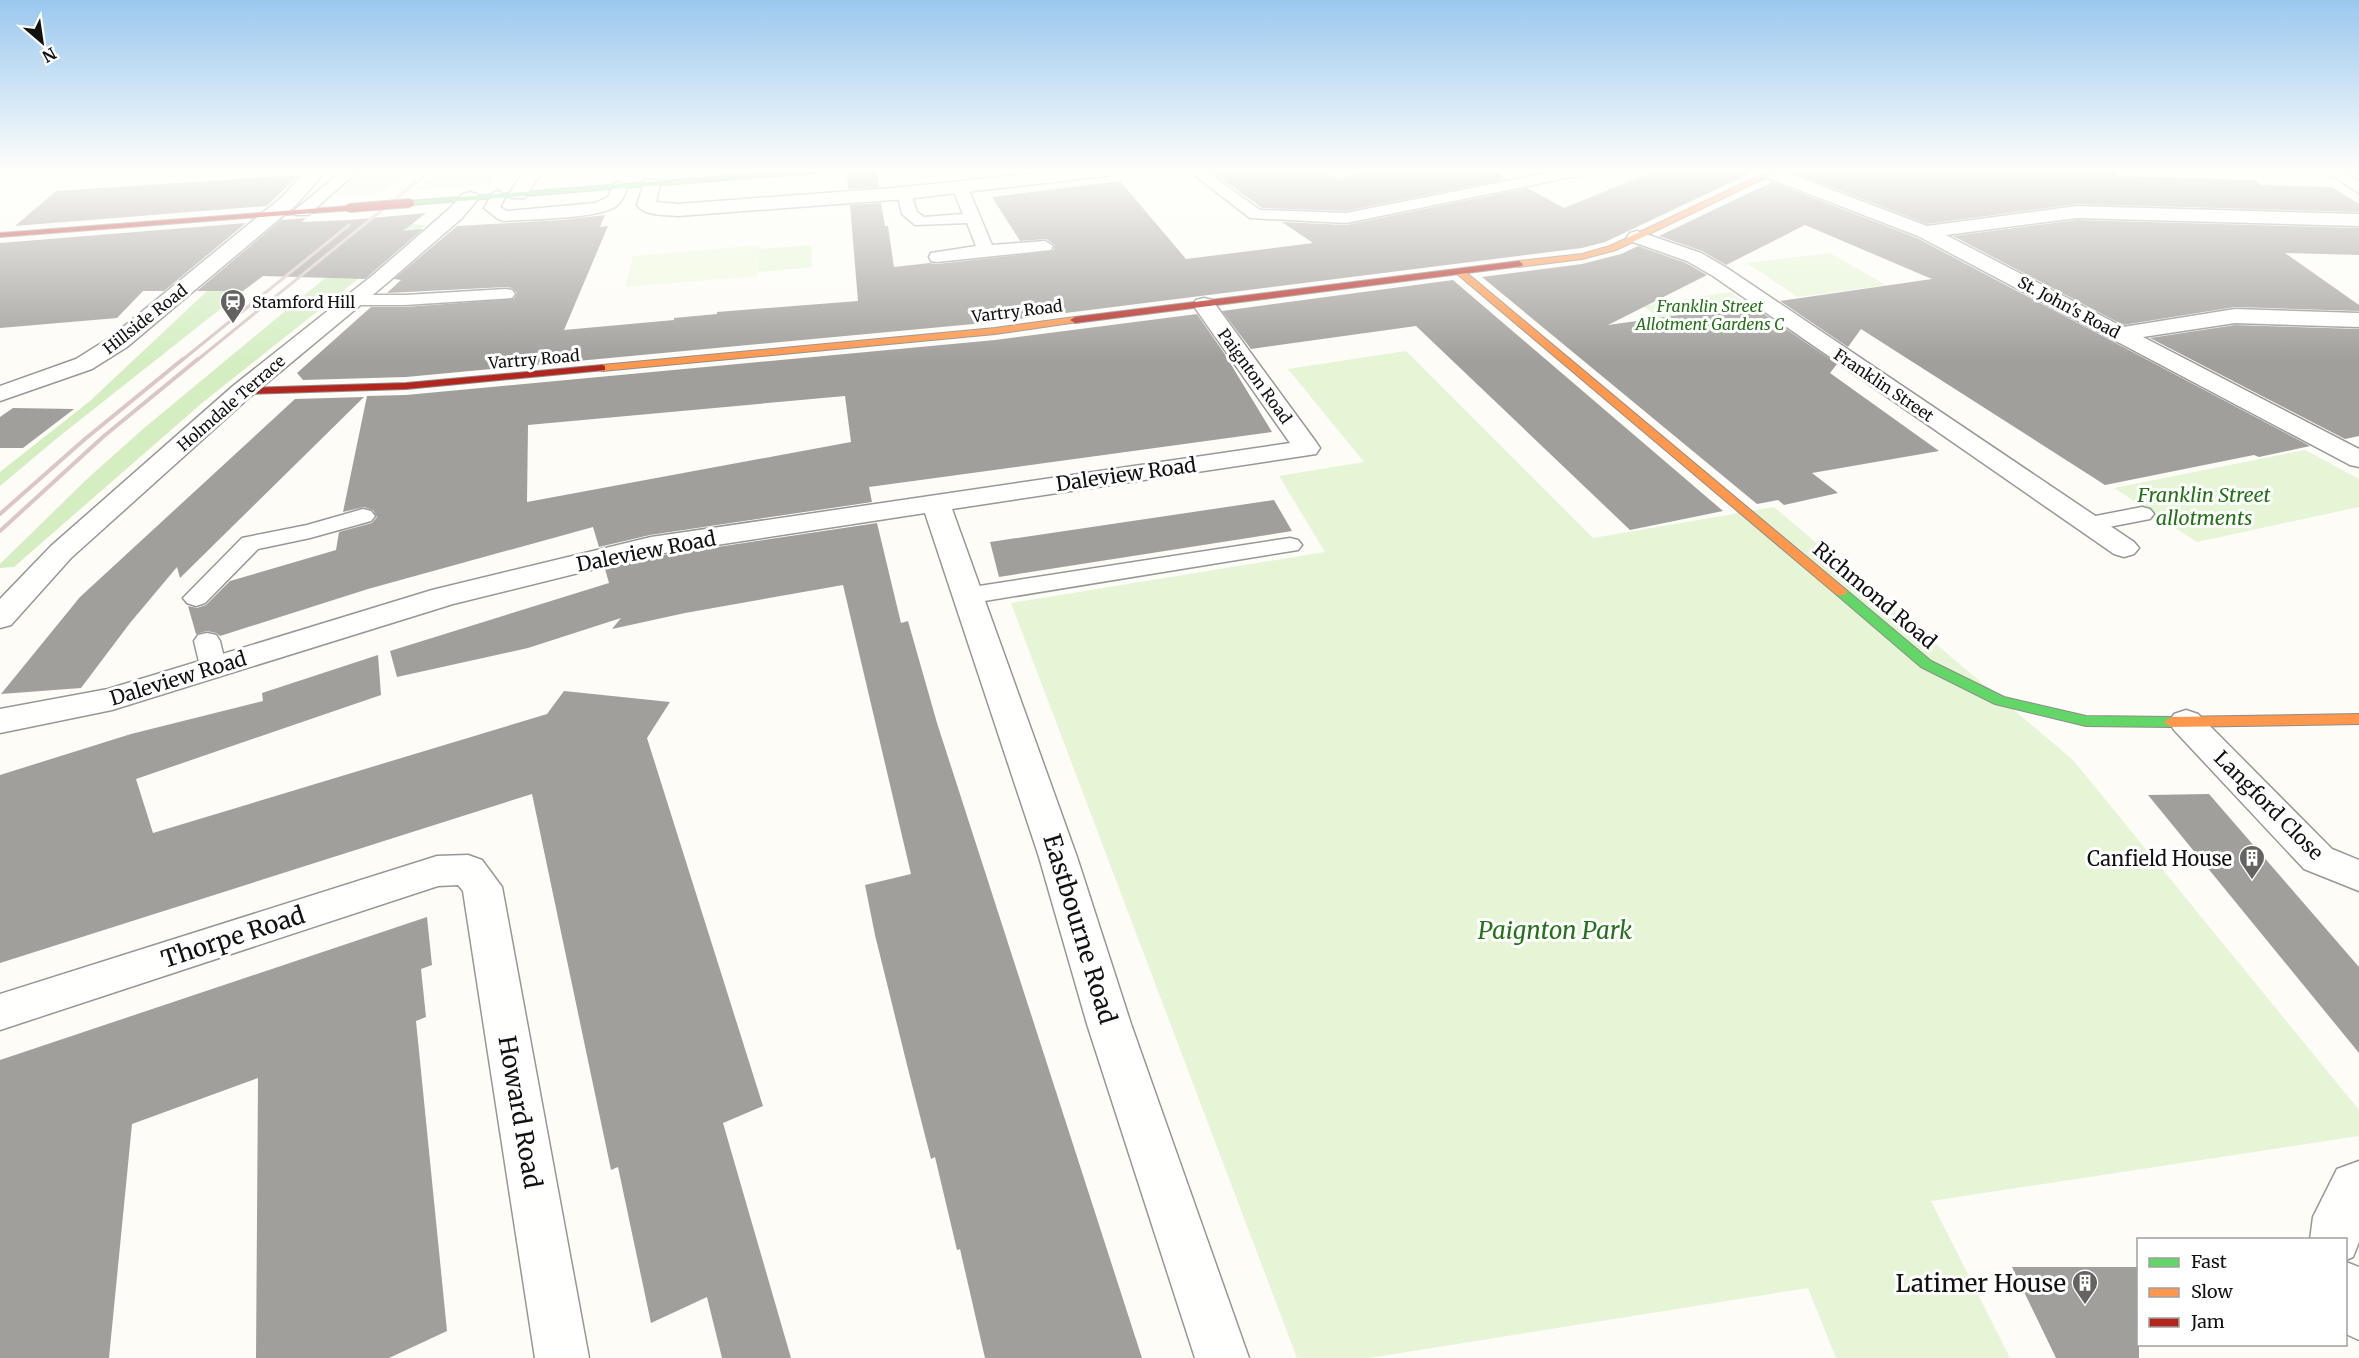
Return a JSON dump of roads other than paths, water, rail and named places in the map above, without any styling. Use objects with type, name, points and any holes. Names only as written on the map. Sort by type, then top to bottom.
[{"type":"street","name":"Hillside Road","points":[[0,394],[84,364],[119,342],[248,234]]},
{"type":"street","name":"Holmdale Terrace","points":[[0,618],[61,552],[242,391],[431,234]]},
{"type":"street","name":"Vartry Road","points":[[242,391],[406,386],[995,331],[1582,256],[1612,248],[1642,234]]},
{"type":"street","name":"St. John's Road","points":[[1931,234],[2359,459]]},
{"type":"street","name":"Franklin Street","points":[[1637,237],[1694,257],[1720,272],[2124,548]]},
{"type":"street","name":"Richmond Road","points":[[1459,271],[1926,664],[2000,701],[2086,722],[2359,719]]},
{"type":"street","name":"Paignton Road","points":[[1204,305],[1307,448]]},
{"type":"street","points":[[2120,334],[2235,316],[2359,320]]},
{"type":"street","name":"Daleview Road","points":[[0,721],[112,699],[210,653],[651,546],[1307,448]]},
{"type":"street","name":"Eastbourne Road","points":[[935,502],[1058,857],[1109,1024],[1222,1358]]},
{"type":"street","name":"Langford Close","points":[[2186,722],[2318,859],[2359,876]]},
{"type":"street","name":"Thorpe Road","points":[[0,1012],[437,871],[468,870]]},
{"type":"street","name":"Howard Road","points":[[468,870],[482,887],[562,1358]]},
{"type":"street","points":[[2336,1238],[2337,1217],[2354,1185],[2359,1184]]},
{"type":"street","points":[[2347,1289],[2359,1314]]},
{"type":"lane","points":[[978,234],[986,250]]},
{"type":"lane","points":[[937,257],[986,250],[1045,246]]},
{"type":"lane","points":[[354,300],[405,300],[506,294]]},
{"type":"lane","points":[[2088,524],[2142,514]]},
{"type":"lane","points":[[196,598],[250,543],[310,531],[363,516]]},
{"type":"lane","points":[[966,596],[1290,544]]},
{"type":"railway","points":[[181,361],[337,234]]},
{"type":"railway","points":[[196,361],[352,234]]},
{"type":"railway","points":[[0,514],[85,439],[183,359]]},
{"type":"railway","points":[[0,531],[104,436],[198,359]]},
{"type":"place","name":"Stamford Hill","points":[[233,325]]},
{"type":"place","name":"Canfield House","points":[[2252,881]]},
{"type":"place","name":"Latimer House","points":[[2085,1306]]},
{"type":"park label","name":"Franklin Street Allotment Gardens C","points":[[1710,315]]},
{"type":"park label","name":"Franklin Street allotments","points":[[2204,506]]},
{"type":"park label","name":"Paignton Park","points":[[1555,930]]}]
